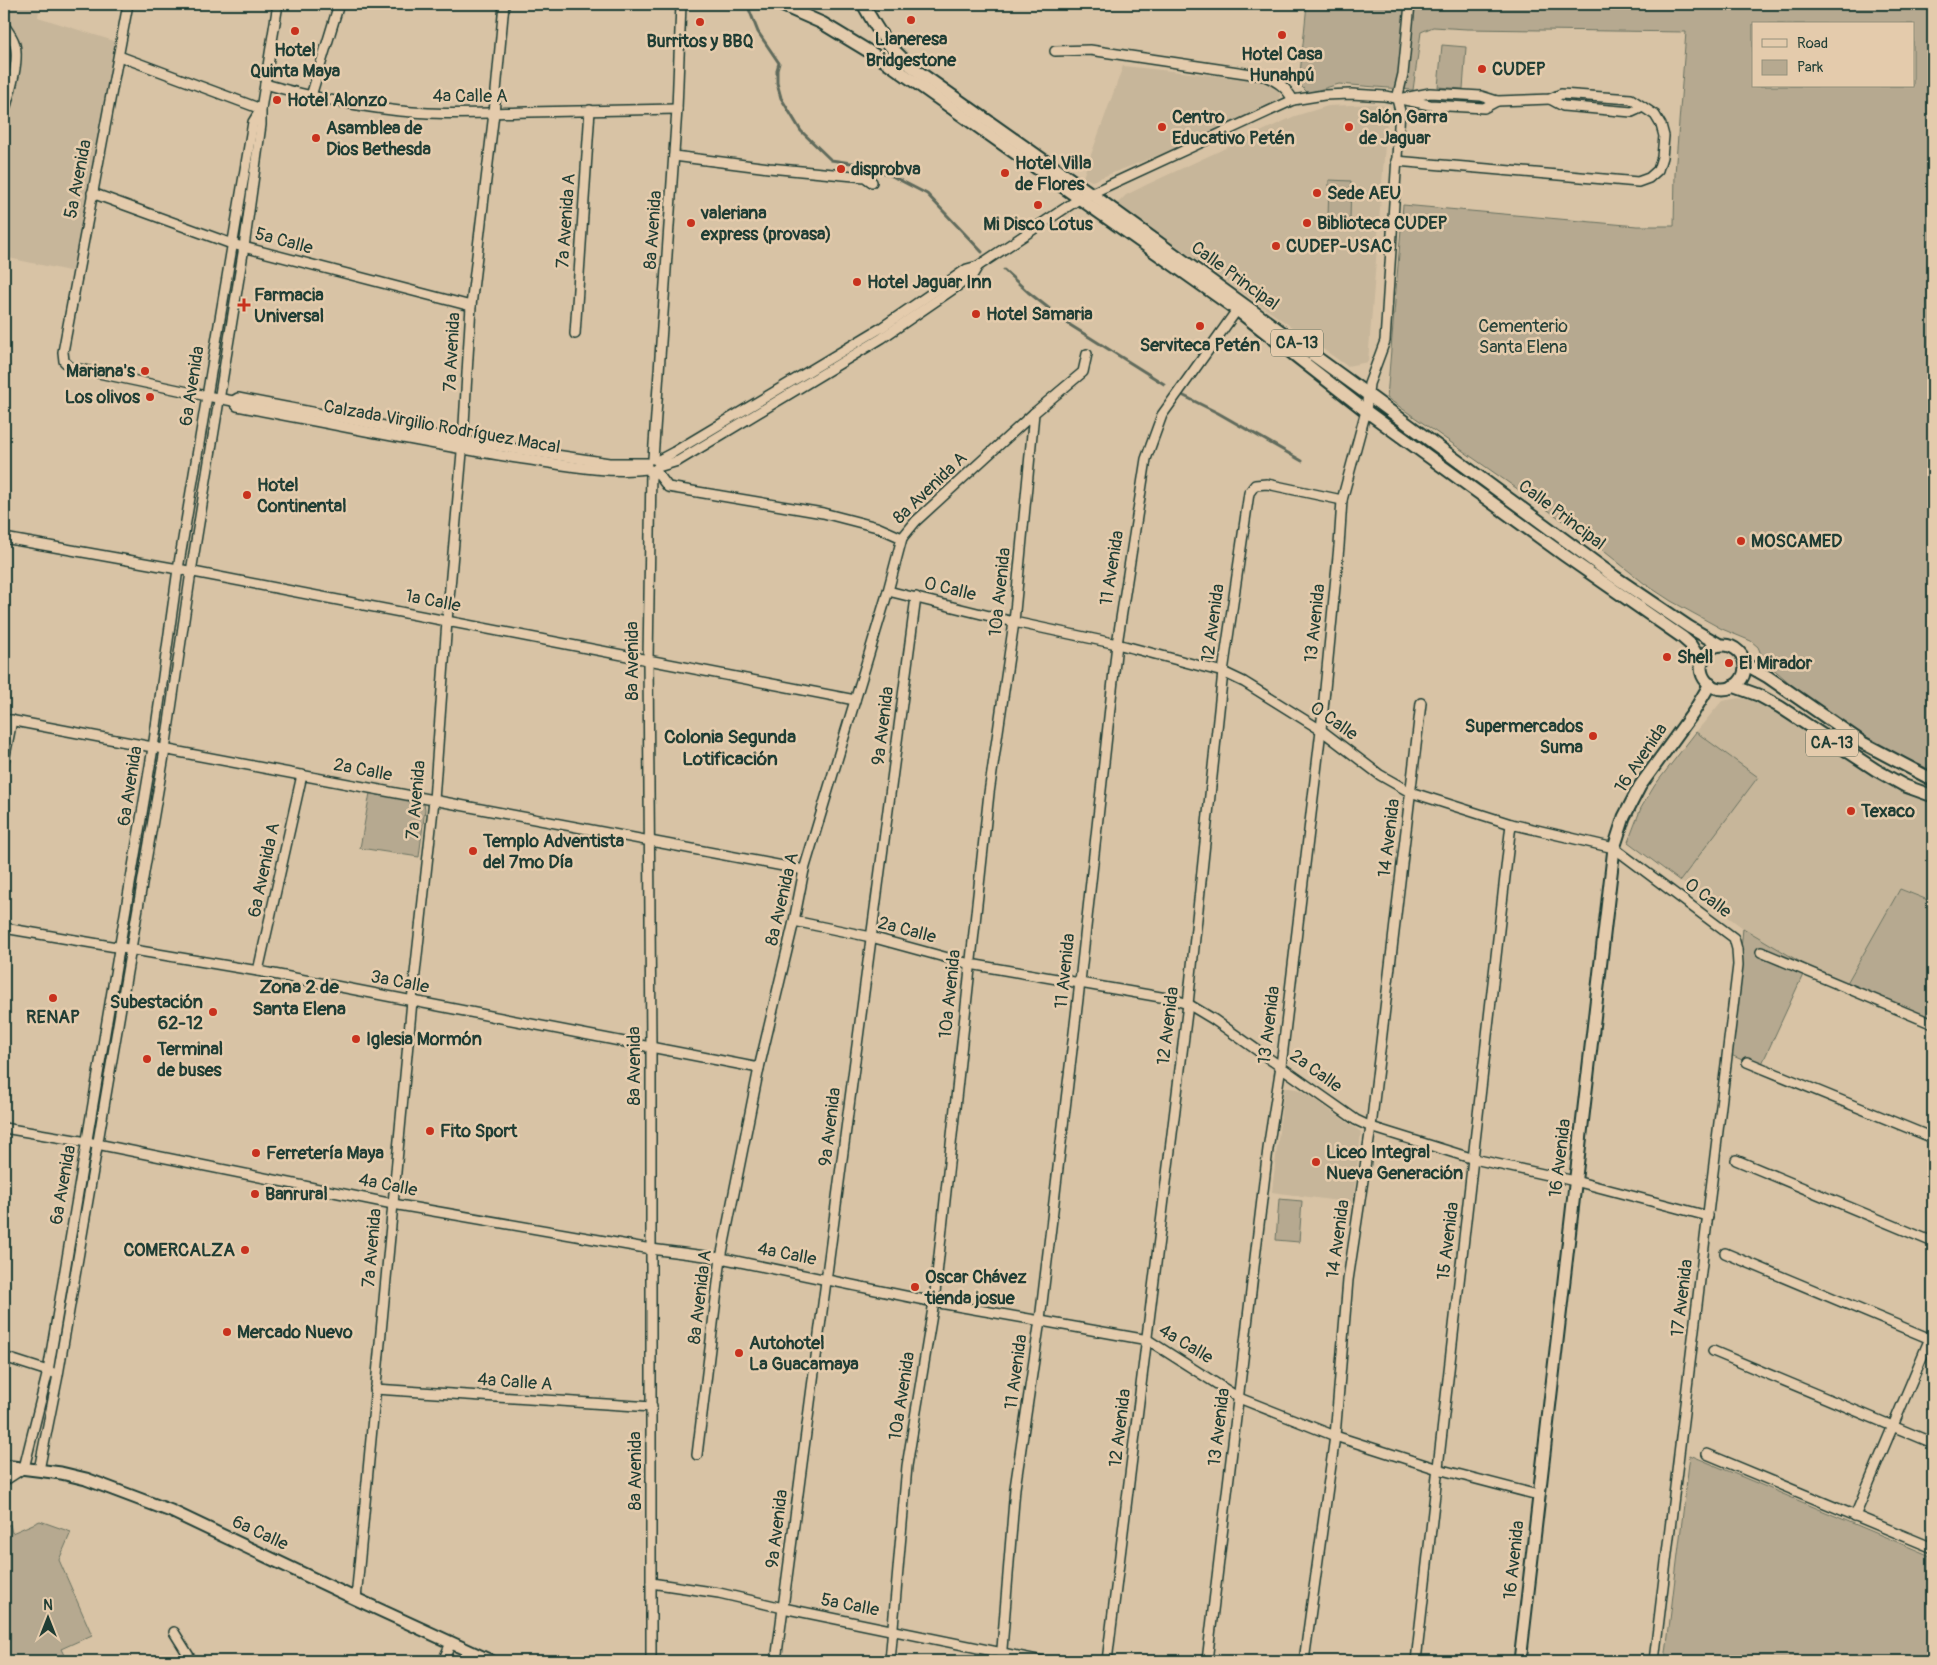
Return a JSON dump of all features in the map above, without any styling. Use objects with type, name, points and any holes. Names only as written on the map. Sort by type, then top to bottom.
[{"type":"main road","name":"Calle Principal","points":[[779,4],[822,22],[867,49],[1237,310],[1366,411],[1564,555],[1682,637],[1690,644],[1702,663]]},
{"type":"main road","name":"Calle Principal","points":[[863,4],[880,35],[897,56],[1090,193],[1615,577],[1689,627],[1720,645]]},
{"type":"main road","points":[[1702,663],[1708,651],[1720,645]]},
{"type":"main road","name":"CA-13","points":[[1720,645],[1726,645],[1736,650],[1743,658],[1744,664],[1768,677],[1863,743],[1933,780]]},
{"type":"main road","name":"CA-13","points":[[1702,663],[1703,675],[1710,684],[1721,688],[1733,686],[1758,695],[1876,770],[1905,786],[1933,796]]},
{"type":"main road","points":[[1733,686],[1742,677],[1744,664]]},
{"type":"main road","name":"16 Avenida","points":[[1520,1661],[1614,848],[1624,817],[1640,786],[1693,713],[1710,684]]},
{"type":"main road","name":"6a Calle","points":[[4,1466],[39,1470],[86,1479],[171,1511],[491,1661]]},
{"type":"street","name":"5a Avenida","points":[[64,361],[63,352],[128,4]]},
{"type":"street","name":"6a Avenida","points":[[39,1470],[58,1375],[165,750],[191,572],[244,247],[261,125],[261,109],[278,4]]},
{"type":"street","points":[[310,96],[339,4]]},
{"type":"street","name":"7a Avenida","points":[[356,1599],[392,1204],[434,800],[447,621],[463,445],[471,306],[494,113],[504,4]]},
{"type":"street","name":"8a Avenida","points":[[651,1661],[651,1047],[648,660],[653,466],[677,109],[681,4]]},
{"type":"street","name":"13 Avenida","points":[[1207,1661],[1268,1149],[1281,1066],[1321,730],[1342,500],[1366,411],[1369,384],[1385,341],[1400,111],[1397,99],[1403,74],[1410,4]]},
{"type":"street","points":[[4,25],[14,43],[16,54],[12,83],[4,113]]},
{"type":"street","points":[[1055,51],[1090,50],[1265,76],[1277,81],[1287,89],[1293,100]]},
{"type":"street","points":[[119,56],[261,109]]},
{"type":"street","name":"4a Calle A","points":[[265,84],[310,96],[385,110],[423,113],[677,109]]},
{"type":"street","name":"Calzada Virgilio Rodríguez Macal","points":[[64,361],[70,367],[233,401],[237,406],[599,470],[630,471],[678,461],[882,338],[972,276],[978,266],[1079,199],[1293,100],[1324,95],[1351,94],[1385,96],[1430,104],[1484,108],[1497,101],[1550,100],[1563,106],[1632,112],[1643,107],[1655,115],[1661,125],[1664,136],[1662,157],[1658,170],[1649,178],[1638,182],[1396,161]]},
{"type":"street","name":"6a Avenida","points":[[24,1468],[48,1371],[153,748],[178,569],[232,244],[253,122],[261,109]]},
{"type":"street","name":"7a Avenida A","points":[[575,334],[590,110]]},
{"type":"street","points":[[674,156],[769,168],[865,177],[872,182]]},
{"type":"street","name":"5a Calle","points":[[92,193],[232,244],[471,306]]},
{"type":"street","name":"11 Avenida","points":[[1001,1658],[1015,1488],[1040,1320],[1117,644],[1146,459],[1162,415],[1237,310]]},
{"type":"street","points":[[1034,413],[1083,372],[1086,354]]},
{"type":"street","name":"8a Avenida A","points":[[697,1455],[721,1258],[759,1068],[794,921],[804,870],[888,591],[902,538],[916,521],[1034,413]]},
{"type":"street","name":"10a Avenida","points":[[890,1661],[907,1466],[934,1302],[989,793],[1014,622],[1034,413]]},
{"type":"street","points":[[653,466],[668,487],[823,513],[877,527],[902,538]]},
{"type":"street","name":"12 Avenida","points":[[1107,1661],[1188,1004],[1222,672],[1249,493],[1255,485],[1267,484],[1342,500]]},
{"type":"street","name":"1a Calle","points":[[4,538],[178,569],[855,700]]},
{"type":"street","name":"0 Calle","points":[[888,591],[1014,622],[1117,644],[1222,672],[1244,682],[1321,730],[1380,775],[1410,792],[1511,824],[1614,848],[1734,938]]},
{"type":"street","name":"9a Avenida","points":[[776,1661],[916,597]]},
{"type":"street","name":"14 Avenida","points":[[1304,1661],[1334,1436],[1348,1280],[1371,1127],[1421,703]]},
{"type":"street","points":[[4,761],[8,720]]},
{"type":"street","name":"2a Calle","points":[[8,720],[804,870]]},
{"type":"street","name":"6a Avenida A","points":[[258,971],[302,775]]},
{"type":"street","name":"15 Avenida","points":[[1416,1661],[1511,824]]},
{"type":"street","name":"2a Calle","points":[[794,921],[872,937],[970,964],[1080,982],[1188,1004],[1213,1019],[1356,1120],[1371,1127],[1474,1159],[1575,1181],[1708,1216]]},
{"type":"street","name":"3a Calle","points":[[4,928],[258,971],[759,1068]]},
{"type":"street","name":"17 Avenida","points":[[1654,1661],[1738,965],[1734,938]]},
{"type":"street","points":[[1761,952],[1933,1024]]},
{"type":"street","points":[[1748,1062],[1933,1138]]},
{"type":"street","name":"4a Calle","points":[[4,1128],[98,1144],[392,1204],[651,1249],[721,1258],[934,1302],[1148,1340],[1239,1398],[1334,1436],[1438,1469],[1538,1495]]},
{"type":"street","points":[[1736,1160],[1933,1242]]},
{"type":"street","points":[[1725,1253],[1932,1337],[1855,1516]]},
{"type":"street","points":[[1713,1351],[1933,1443]]},
{"type":"street","points":[[4,1358],[58,1375]]},
{"type":"street","name":"4a Calle A","points":[[375,1389],[652,1407]]},
{"type":"street","points":[[1707,1454],[1933,1548]]},
{"type":"street","points":[[4,1481],[24,1468]]},
{"type":"street","name":"5a Calle","points":[[651,1583],[719,1593],[894,1630],[1001,1658],[1042,1661]]},
{"type":"street","points":[[174,1632],[192,1661]]},
{"type":"street","points":[[444,1661],[451,1643]]},
{"type":"shaded area","points":[[4,4],[40,4],[38,17],[117,42],[74,272],[4,257]]},
{"type":"shaded area","name":"Centro Educativo Petén","points":[[1123,66],[1258,80],[1273,84],[1280,90],[1280,96],[1276,103],[1159,155],[1092,181],[1083,177]]},
{"type":"shaded area","name":"CUDEP-USAC","points":[[1375,104],[1388,107],[1368,362],[1347,366],[1117,204],[1126,195],[1146,185],[1295,116],[1328,106]]},
{"type":"shaded area","points":[[1739,698],[1757,701],[1933,798],[1933,902],[1900,889],[1847,983],[1807,966],[1743,928],[1680,881],[1757,777],[1696,732],[1722,701]]},
{"type":"shaded area","name":"Liceo Integral Nueva Generación","points":[[1284,1087],[1301,1090],[1361,1132],[1353,1203],[1272,1192]]},
{"type":"green space","name":"Cementerio Santa Elena","points":[[1307,4],[1933,4],[1933,771],[1877,744],[1834,718],[1769,665],[1763,659],[1758,647],[1751,641],[1722,629],[1671,601],[1645,584],[1585,536],[1387,398],[1403,205],[1637,226],[1674,226],[1675,174],[1686,32],[1433,27],[1421,32],[1413,90],[1339,84],[1308,93],[1299,84]]},
{"type":"green space","points":[[1442,45],[1466,47],[1463,89],[1438,87]]},
{"type":"green space","points":[[1329,180],[1351,181],[1350,219],[1328,219]]},
{"type":"green space","points":[[1696,732],[1758,777],[1680,881],[1628,842],[1641,808],[1655,785]]},
{"type":"green space","points":[[370,793],[424,804],[419,857],[360,848]]},
{"type":"green space","points":[[1900,889],[1933,902],[1933,1019],[1847,983]]},
{"type":"green space","points":[[1743,928],[1807,966],[1760,1068],[1731,1055]]},
{"type":"green space","points":[[1279,1199],[1302,1201],[1299,1242],[1276,1240]]},
{"type":"green space","points":[[1690,1455],[1933,1557],[1933,1661],[1665,1661]]},
{"type":"green space","points":[[40,1521],[71,1532],[59,1560],[92,1635],[61,1649],[67,1661],[4,1661],[4,1528],[10,1524],[12,1533]]},
{"type":"waterway","points":[[747,4],[758,32],[779,63],[777,83],[781,98],[801,131],[831,160],[858,164],[890,175],[927,194],[982,252]]},
{"type":"waterway","points":[[1004,270],[1028,292],[1070,325],[1164,384]]},
{"type":"waterway","points":[[1184,396],[1218,413],[1302,461]]},
{"type":"place","name":"Llaneresa Bridgestone","points":[[911,20]]},
{"type":"place","name":"Burritos y BBQ","points":[[700,22]]},
{"type":"place","name":"Hotel Quinta Maya","points":[[295,31]]},
{"type":"place","name":"Hotel Casa Hunahpú","points":[[1282,35]]},
{"type":"place","name":"CUDEP","points":[[1482,69]]},
{"type":"place","name":"Hotel Alonzo","points":[[277,100]]},
{"type":"place","name":"Centro Educativo Petén","points":[[1162,127]]},
{"type":"place","name":"Salón Garra de Jaguar","points":[[1349,127]]},
{"type":"place","name":"Asamblea de Dios Bethesda","points":[[316,138]]},
{"type":"place","name":"disprobva","points":[[841,169]]},
{"type":"place","name":"Hotel Villa de Flores","points":[[1005,173]]},
{"type":"place","name":"Sede AEU","points":[[1317,193]]},
{"type":"place","name":"Mi Disco Lotus","points":[[1038,205]]},
{"type":"place","name":"valeriana express (provasa)","points":[[691,223]]},
{"type":"place","name":"Biblioteca CUDEP","points":[[1307,223]]},
{"type":"place","name":"CUDEP-USAC","points":[[1276,246]]},
{"type":"place","name":"Hotel Jaguar Inn","points":[[857,282]]},
{"type":"place","name":"Farmacia Universal","points":[[244,305]]},
{"type":"place","name":"Hotel Samaria","points":[[976,314]]},
{"type":"place","name":"Serviteca Petén","points":[[1200,326]]},
{"type":"place","name":"Mariana's","points":[[145,371]]},
{"type":"place","name":"Los olivos","points":[[150,397]]},
{"type":"place","name":"Hotel Continental","points":[[247,495]]},
{"type":"place","name":"MOSCAMED","points":[[1741,541]]},
{"type":"place","name":"Shell","points":[[1667,657]]},
{"type":"place","name":"El Mirador","points":[[1729,663]]},
{"type":"place","name":"Supermercados Suma","points":[[1593,736]]},
{"type":"place","name":"Texaco","points":[[1851,811]]},
{"type":"place","name":"Templo Adventista del 7mo Día","points":[[473,851]]},
{"type":"place","name":"RENAP","points":[[53,998]]},
{"type":"place","name":"Subestación 62-12","points":[[213,1012]]},
{"type":"place","name":"Iglesia Mormón","points":[[356,1039]]},
{"type":"place","name":"Terminal de buses","points":[[147,1059]]},
{"type":"place","name":"Fito Sport","points":[[430,1131]]},
{"type":"place","name":"Ferretería Maya","points":[[256,1153]]},
{"type":"place","name":"Liceo Integral Nueva Generación","points":[[1316,1162]]},
{"type":"place","name":"Banrural","points":[[255,1194]]},
{"type":"place","name":"COMERCALZA","points":[[245,1250]]},
{"type":"place","name":"Oscar Chávez tienda josue","points":[[915,1287]]},
{"type":"place","name":"Mercado Nuevo","points":[[227,1332]]},
{"type":"place","name":"Autohotel La Guacamaya","points":[[739,1353]]},
{"type":"district","name":"Colonia Segunda Lotificación","points":[[730,748]]},
{"type":"district","name":"Zona 2 de Santa Elena","points":[[299,998]]}]
